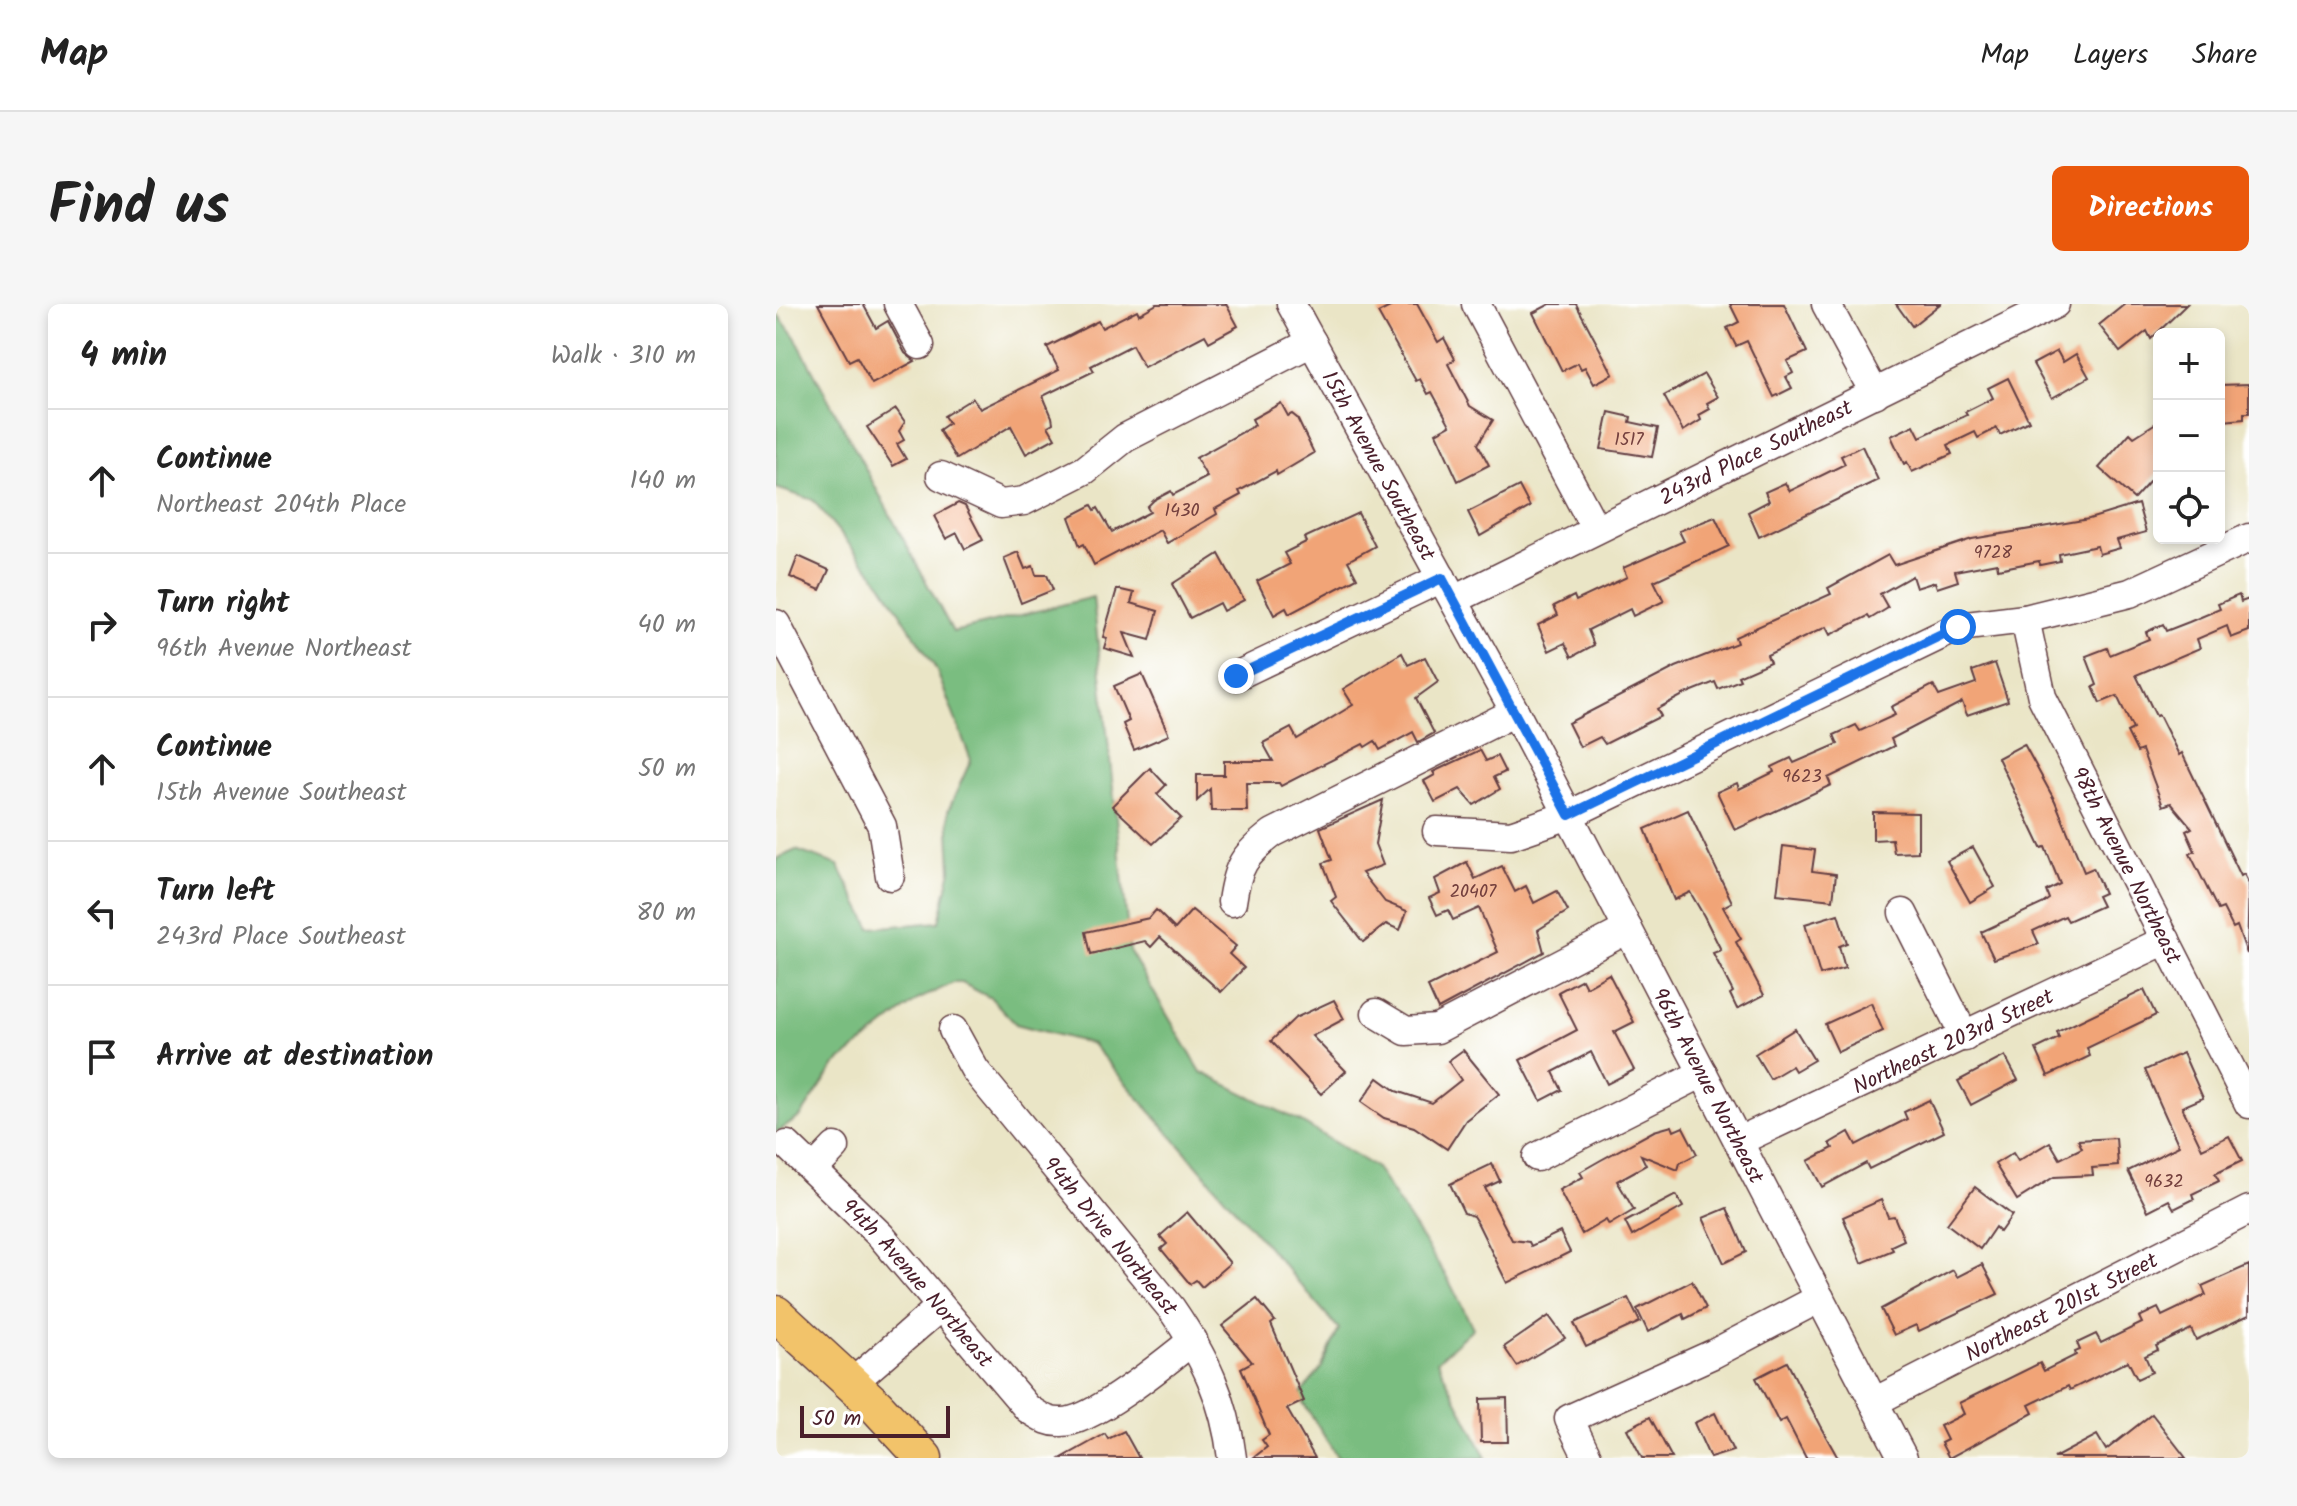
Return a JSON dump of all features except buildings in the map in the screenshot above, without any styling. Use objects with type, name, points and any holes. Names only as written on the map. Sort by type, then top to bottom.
[{"type":"main road","points":[[776,1314],[852,1383],[924,1458]]},
{"type":"street","points":[[898,304],[920,345]]},
{"type":"street","name":"15th Avenue Southeast","points":[[1291,304],[1515,712]]},
{"type":"street","points":[[1476,304],[1595,528]]},
{"type":"street","points":[[1826,304],[1875,394]]},
{"type":"street","name":"243rd Place Southeast","points":[[1236,676],[1595,528],[2055,304]]},
{"type":"street","points":[[941,476],[1001,504],[1018,503],[1085,470],[1125,438],[1312,342]]},
{"type":"street","points":[[1437,831],[1511,835],[1569,815],[1958,627],[2025,619],[2130,593],[2249,538]]},
{"type":"street","name":"98th Avenue Northeast","points":[[2025,619],[2042,697],[2249,1104]]},
{"type":"street","points":[[776,624],[882,826],[890,876]]},
{"type":"street","points":[[1232,902],[1234,881],[1247,853],[1273,833],[1515,712]]},
{"type":"street","name":"96th Avenue Northeast","points":[[1515,712],[1903,1458]]},
{"type":"street","points":[[1903,913],[1965,1037]]},
{"type":"street","points":[[1376,1013],[1406,1031],[1437,1029],[1628,929]]},
{"type":"street","name":"Northeast 203rd Street","points":[[1739,1141],[2166,940]]},
{"type":"street","name":"94th Drive Northeast","points":[[953,1030],[975,1070],[1171,1308],[1193,1340],[1210,1369],[1232,1458]]},
{"type":"street","points":[[1537,1157],[1703,1073]]},
{"type":"street","name":"94th Avenue Northeast","points":[[787,1145],[881,1236],[1028,1409],[1047,1421],[1065,1423],[1087,1415],[1153,1372],[1193,1340]]},
{"type":"street","points":[[813,1170],[835,1147]]},
{"type":"street","name":"Northeast 201st Street","points":[[1874,1402],[2249,1210]]},
{"type":"street","points":[[1588,1458],[1569,1419],[1713,1354],[1820,1298]]},
{"type":"street","points":[[852,1383],[940,1307]]},
{"type":"green space","points":[[776,312],[795,337],[953,632],[1093,597],[1130,952],[1201,1072],[1301,1122],[1376,1168],[1448,1279],[1473,1328],[1437,1361],[1486,1458],[1338,1458],[1299,1396],[1321,1369],[1339,1329],[1092,1044],[1016,1024],[991,998],[962,983],[953,983],[917,1000],[835,1065],[801,1116],[776,1133],[776,859],[796,850],[838,865],[871,928],[939,922],[951,870],[948,811],[971,760],[936,669],[881,583],[813,500],[776,488]]},
{"type":"route","points":[[1236,676],[1442,578],[1569,815],[1958,627]]}]
